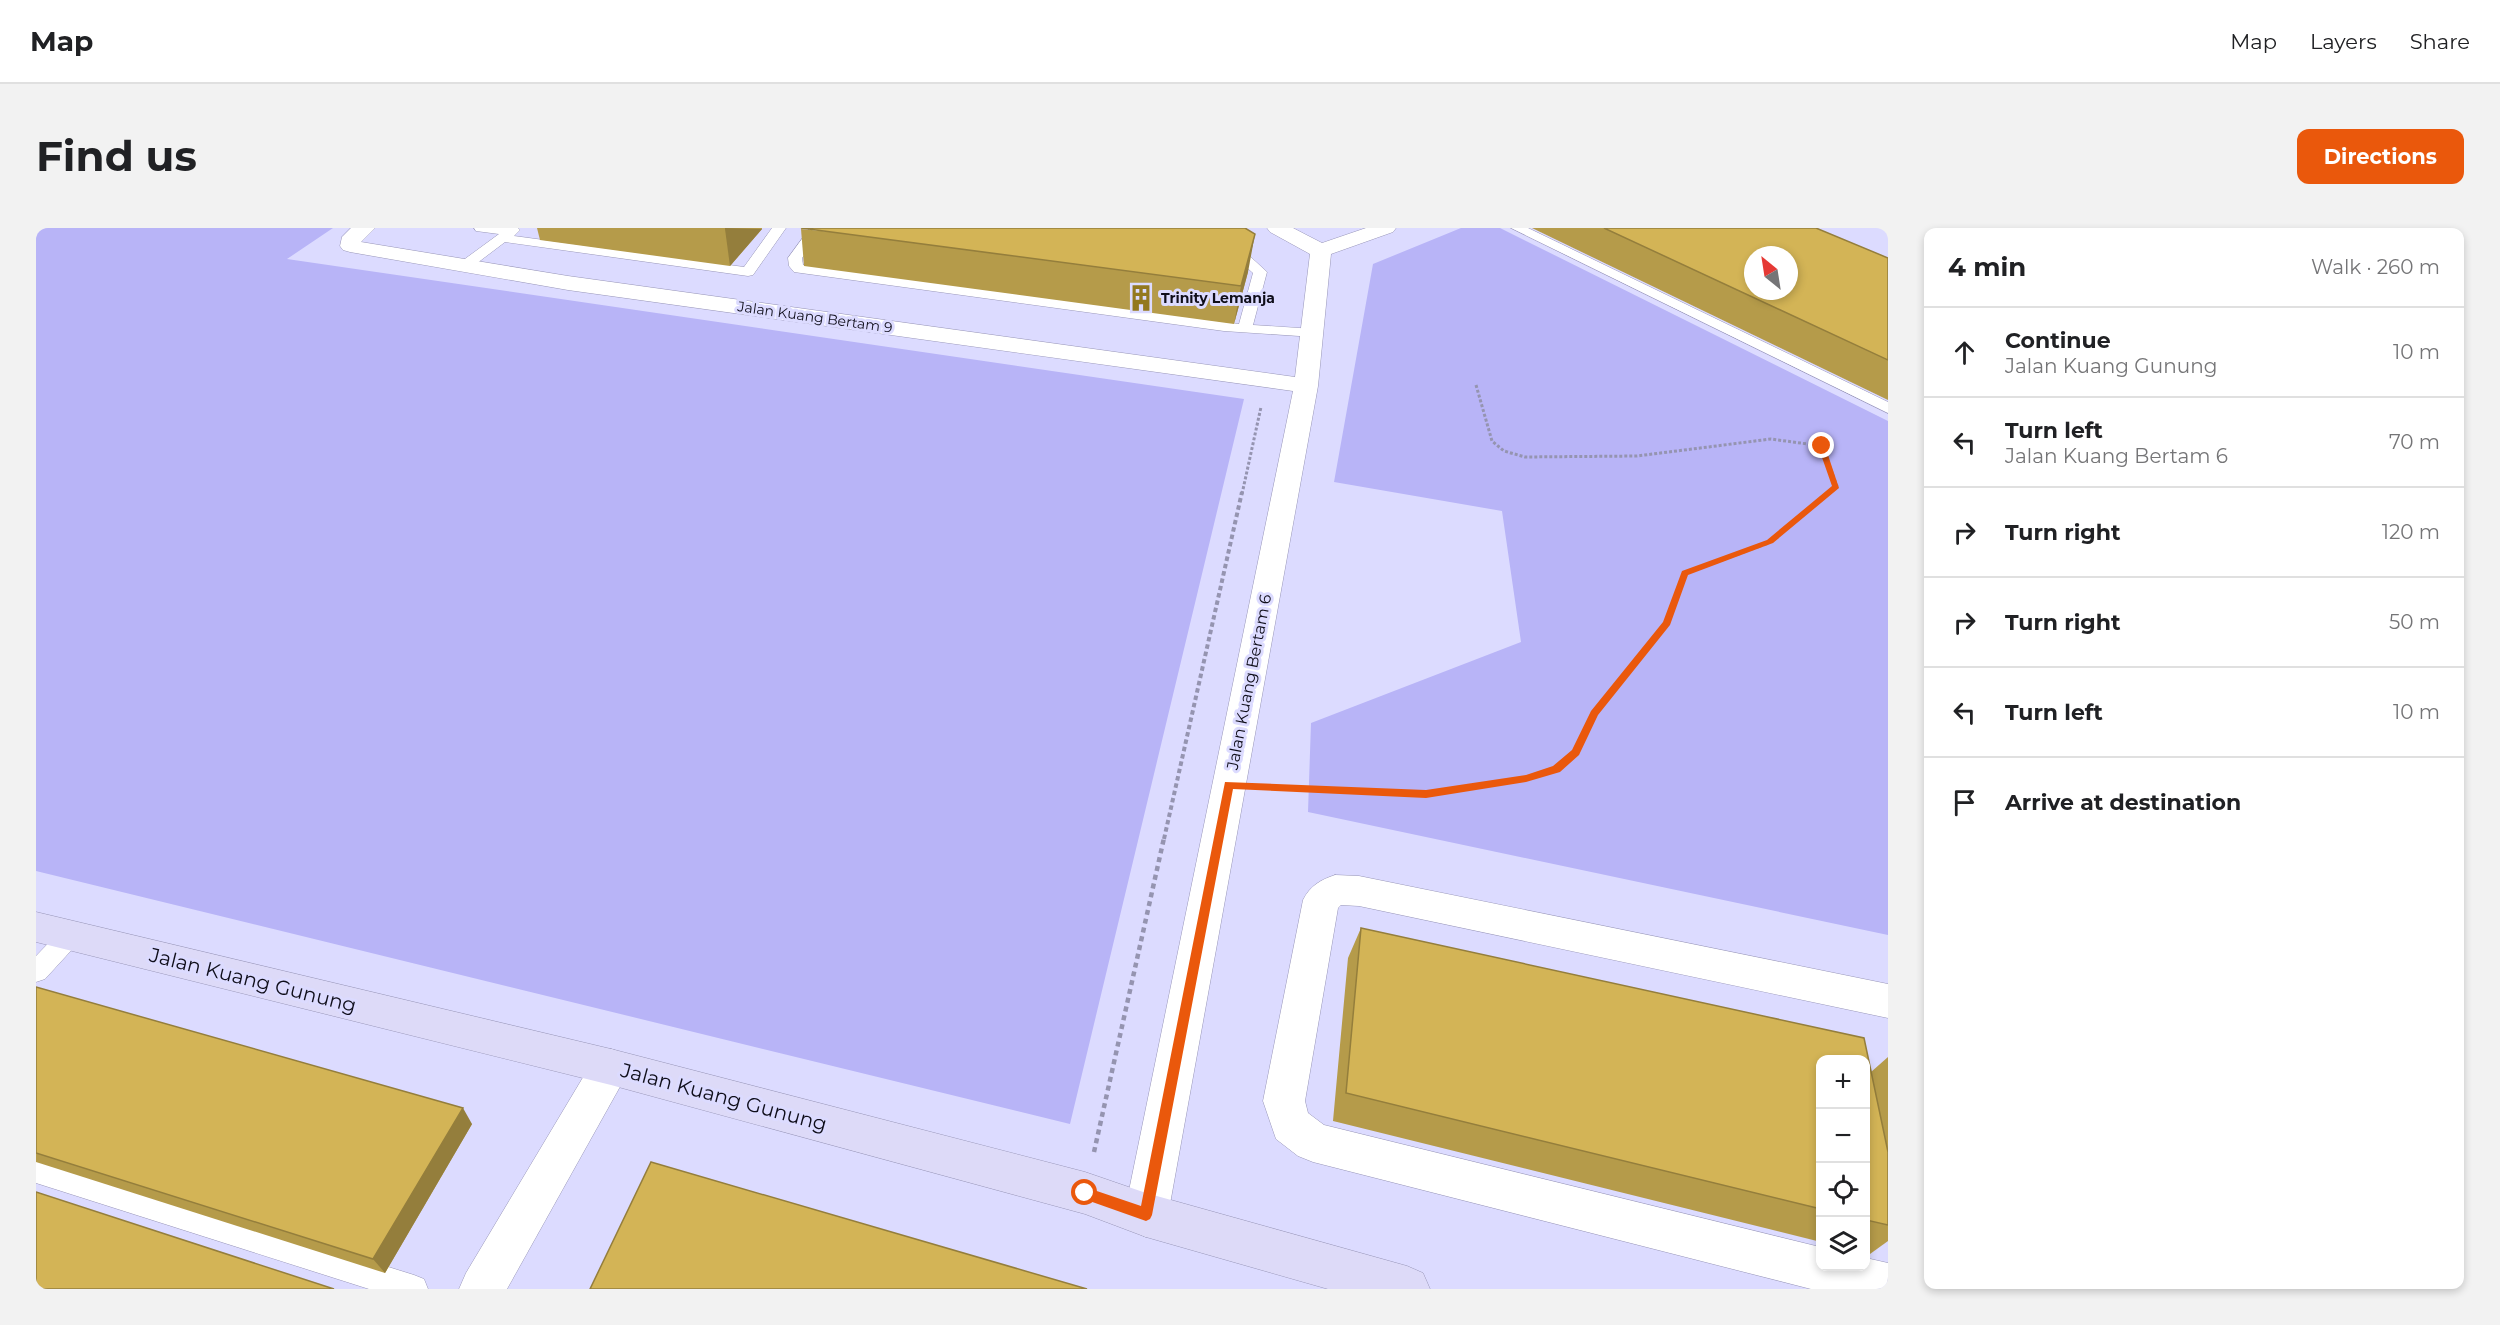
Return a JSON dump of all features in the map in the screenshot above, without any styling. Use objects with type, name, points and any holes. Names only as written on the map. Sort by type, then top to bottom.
[{"type":"street","name":"Jalan Kuang Bertam 9","points":[[365,228],[352,237],[350,246],[463,267],[1306,386]]},
{"type":"street","points":[[1277,228],[1321,251],[1386,228]]},
{"type":"street","name":"Jalan Kuang Bertam 6","points":[[1146,1215],[1306,386],[1314,333],[1321,251]]},
{"type":"street","points":[[1888,1001],[1359,891],[1335,890],[1321,900],[1284,1101],[1291,1125],[1313,1142],[1888,1286]]},
{"type":"street","name":"Jalan Kuang Gunung","points":[[53,932],[611,1067],[1085,1193],[1146,1215],[1407,1289]]},
{"type":"street","points":[[482,1289],[611,1067]]},
{"type":"lane","points":[[481,228],[748,272],[779,228]]},
{"type":"lane","points":[[817,228],[795,258],[794,263],[799,269],[1048,304],[1245,328],[1314,333]]},
{"type":"lane","points":[[1205,228],[1224,240],[1260,272],[1245,328]]},
{"type":"lane","points":[[1518,228],[1888,408]]},
{"type":"lane","points":[[463,267],[509,233]]},
{"type":"lane","points":[[36,972],[53,932]]},
{"type":"lane","points":[[36,1170],[414,1289]]},
{"type":"path","points":[[1085,1193],[1267,380]]},
{"type":"path","points":[[1229,785],[1426,794],[1526,779],[1557,769],[1576,752],[1594,713],[1667,623],[1685,573],[1770,542],[1837,486],[1822,446],[1772,439],[1636,456],[1525,457],[1504,451],[1492,441],[1476,385]]},
{"type":"shaded area","points":[[36,228],[333,228],[287,259],[1244,399],[1070,1124],[36,871]]},
{"type":"shaded area","points":[[1461,228],[1500,228],[1888,421],[1888,935],[1308,812],[1311,723],[1521,642],[1502,511],[1334,482],[1373,264]]},
{"type":"building","points":[[801,228],[1245,228],[1255,234],[1241,286]]},
{"type":"building","points":[[1604,228],[1816,228],[1888,258],[1888,360],[1759,300],[1798,300],[1798,246],[1744,246],[1744,293]]},
{"type":"building","points":[[1361,928],[1864,1038],[1868,1055],[1816,1055],[1816,1208],[1346,1093]]},
{"type":"building","points":[[36,987],[463,1108],[373,1259],[36,1153]]},
{"type":"building","points":[[1870,1066],[1888,1152],[1888,1225],[1870,1221]]},
{"type":"building","points":[[651,1162],[1087,1289],[590,1289]]},
{"type":"building","points":[[36,1192],[334,1289],[36,1289]]},
{"type":"place","name":"Trinity Lemanja","points":[[1141,298]]},
{"type":"route","points":[[1085,1193],[1146,1215],[1229,785],[1426,794],[1526,779],[1557,769],[1576,752],[1594,713],[1667,623],[1685,573],[1770,542],[1837,486],[1822,446]]}]
